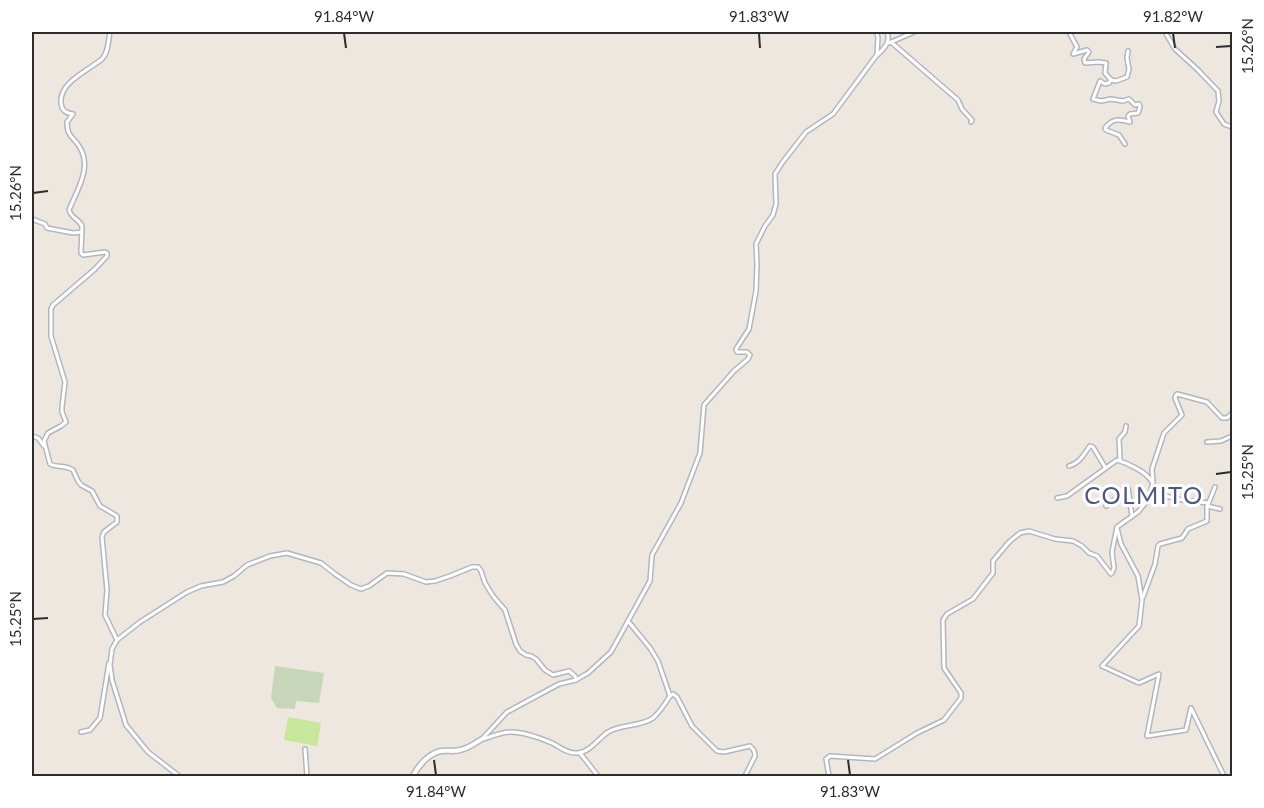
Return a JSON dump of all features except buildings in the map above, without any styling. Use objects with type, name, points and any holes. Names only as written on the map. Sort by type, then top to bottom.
[{"type":"street","points":[[110,32],[106,53],[79,74],[63,91],[61,97],[63,111],[73,114],[67,122],[68,134],[77,143],[86,162],[81,184],[69,210],[72,217],[81,223],[81,253],[83,255],[105,252],[107,256],[51,309],[51,336],[65,382],[62,412],[66,422],[48,433],[44,441],[50,464],[63,465],[73,470],[78,481],[92,491],[100,506],[117,516],[117,522],[104,532],[102,537],[107,590],[105,615],[117,640]]},
{"type":"street","points":[[876,32],[878,46],[876,56]]},
{"type":"street","points":[[887,32],[889,43]]},
{"type":"street","points":[[413,777],[422,764],[435,753],[468,748],[482,739],[507,712],[559,684],[588,674],[611,652],[650,581],[652,555],[681,503],[700,453],[704,405],[734,370],[748,359],[750,354],[737,352],[736,349],[749,329],[756,291],[756,244],[776,204],[775,174],[806,132],[833,114],[876,56],[889,43],[914,32]]},
{"type":"street","points":[[1069,32],[1077,47],[1073,54],[1087,50],[1089,52],[1084,59],[1085,63],[1106,63],[1105,73],[1111,80],[1116,81],[1127,77],[1128,51]]},
{"type":"street","points":[[1165,32],[1175,49],[1218,92],[1219,102],[1216,112],[1224,124],[1233,127]]},
{"type":"street","points":[[889,43],[958,100],[962,109],[972,120],[971,122]]},
{"type":"street","points":[[1111,80],[1105,84],[1100,81],[1093,99],[1101,101],[1129,99],[1135,105],[1139,104],[1140,107],[1138,113],[1128,116],[1130,122],[1119,119],[1105,128],[1119,135],[1125,144]]},
{"type":"street","points":[[32,219],[45,224],[47,228],[73,233],[82,232]]},
{"type":"street","points":[[829,777],[826,759],[830,756],[875,759],[917,733],[944,720],[961,698],[961,693],[944,668],[943,620],[947,614],[973,599],[993,573],[993,561],[1009,542],[1020,533],[1029,531],[1055,539],[1073,540],[1089,553],[1097,556],[1111,574],[1114,572],[1112,552],[1117,527],[1148,500],[1153,483],[1152,469],[1164,434],[1182,415],[1175,398],[1176,395],[1207,402],[1222,418],[1231,418],[1233,413]]},
{"type":"street","points":[[1120,460],[1119,439],[1125,432],[1126,426]]},
{"type":"street","points":[[32,436],[38,438],[46,450]]},
{"type":"street","points":[[1207,442],[1221,441],[1233,436]]},
{"type":"street","points":[[1069,466],[1082,459],[1089,446],[1093,447],[1105,467]]},
{"type":"street","points":[[1057,498],[1066,496],[1117,460],[1149,477],[1153,483]]},
{"type":"street","points":[[1215,487],[1208,504],[1207,520],[1188,530],[1182,538],[1158,546],[1155,564],[1142,600],[1139,626],[1102,666],[1139,682],[1159,674],[1147,736],[1186,730],[1191,708],[1224,777]]},
{"type":"street","points":[[1128,488],[1132,516]]},
{"type":"street","points":[[1151,493],[1208,504],[1220,509]]},
{"type":"street","points":[[1106,506],[1118,497],[1130,501]]},
{"type":"street","points":[[1117,527],[1121,544],[1138,576],[1142,600]]},
{"type":"street","points":[[81,732],[90,730],[100,718],[106,674],[112,649],[117,640],[140,622],[187,592],[201,586],[222,582],[247,565],[270,556],[287,553],[321,562],[351,585],[361,589],[387,573],[404,574],[426,582],[443,579],[472,567],[478,567],[493,596],[505,610],[520,651],[536,659],[545,670],[553,675],[569,671],[576,680]]},
{"type":"street","points":[[628,621],[658,661],[670,696]]},
{"type":"street","points":[[112,649],[110,665],[112,680],[126,725],[148,752],[179,777]]},
{"type":"street","points":[[670,696],[675,695],[692,726],[717,751],[724,752],[750,746],[752,748],[755,756],[745,777]]},
{"type":"street","points":[[482,739],[504,733],[518,733],[570,752],[580,753],[611,731],[640,724],[652,718],[658,714],[670,696]]},
{"type":"street","points":[[305,749],[307,777]]},
{"type":"street","points":[[580,753],[598,777]]},
{"type":"green space","points":[[275,666],[324,673],[319,703],[296,701],[295,709],[277,708],[271,698]]},
{"type":"green space","points":[[288,717],[321,723],[317,746],[284,740]]},
{"type":"district","name":"COLMITO","points":[[1144,496]]}]
